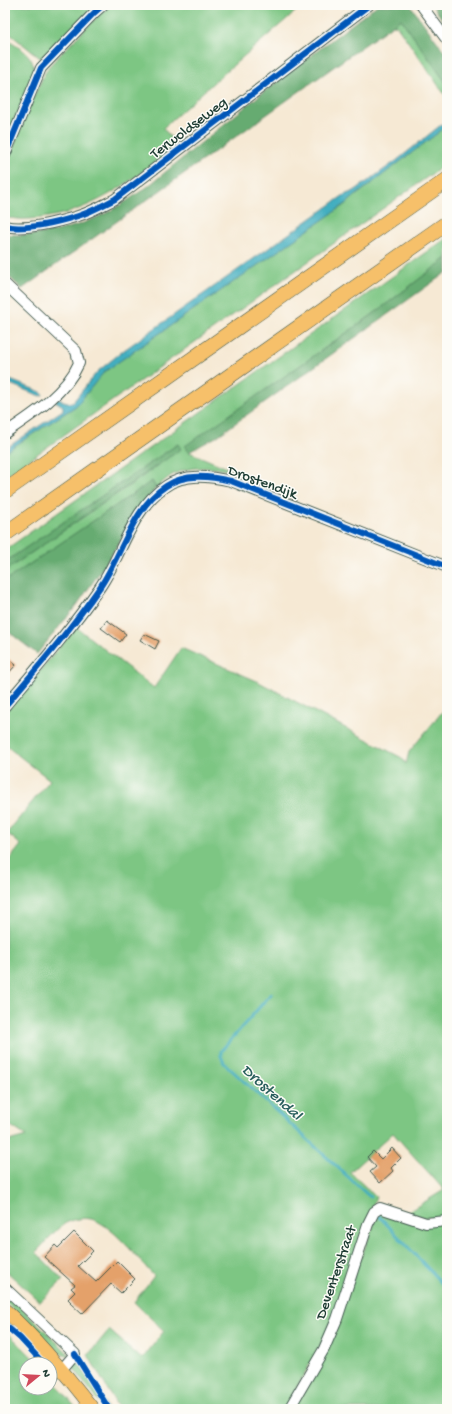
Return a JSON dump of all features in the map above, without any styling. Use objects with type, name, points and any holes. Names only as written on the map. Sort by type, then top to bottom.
[{"type":"highway","points":[[5,491],[447,180]]},
{"type":"highway","points":[[5,534],[447,223]]},
{"type":"main road","points":[[5,1310],[42,1346],[93,1409]]},
{"type":"street","points":[[5,155],[41,68],[94,12],[103,5]]},
{"type":"street","name":"Terwoldseweg","points":[[5,226],[10,228],[38,226],[79,215],[115,199],[368,5]]},
{"type":"street","points":[[421,5],[447,40]]},
{"type":"street","points":[[5,284],[76,351],[79,363],[74,374],[42,408],[5,433]]},
{"type":"street","name":"Drostendijk","points":[[5,706],[60,642],[101,586],[142,510],[167,485],[180,480],[199,476],[213,477],[230,481],[447,566]]},
{"type":"street","name":"Deventerstraat","points":[[289,1409],[324,1349],[337,1319],[368,1224],[374,1212],[380,1208],[426,1223],[447,1221]]},
{"type":"street","points":[[5,1288],[75,1354],[62,1369]]},
{"type":"green space","points":[[5,5],[96,5],[46,56],[40,58],[5,30]]},
{"type":"green space","points":[[110,5],[303,5],[163,128],[177,145],[143,171],[109,194],[91,204],[72,211],[29,219],[5,218],[5,169],[31,102],[44,75],[49,66]]},
{"type":"green space","points":[[377,5],[410,5],[447,55],[447,84],[401,19],[22,289],[5,273],[5,234],[30,235],[55,231],[91,220],[119,206],[147,187],[261,94]]},
{"type":"green space","points":[[432,5],[447,5],[447,26]]},
{"type":"green space","points":[[401,19],[447,84],[447,98],[400,30],[397,26],[393,25]]},
{"type":"green space","points":[[5,39],[26,52],[32,61],[34,74],[5,144]]},
{"type":"green space","points":[[447,126],[447,163],[5,477],[5,452],[76,406],[104,372],[347,203]]},
{"type":"green space","points":[[447,238],[447,258],[372,315],[186,446],[189,452],[237,472],[213,468],[198,468],[174,474],[156,488],[152,481],[5,581],[5,571],[146,474],[178,444],[5,562],[5,550]]},
{"type":"green space","points":[[447,258],[447,272],[216,437],[189,452],[185,446],[372,315]]},
{"type":"green space","points":[[178,444],[181,449],[5,571],[5,562]]},
{"type":"green space","points":[[152,481],[156,488],[138,512],[109,559],[77,605],[37,654],[5,629],[5,581]]},
{"type":"green space","points":[[76,627],[154,688],[181,648],[257,681],[402,758],[406,764],[409,752],[447,706],[447,1218],[425,1218],[408,1212],[444,1190],[393,1133],[350,1172],[376,1197],[329,1329],[285,1409],[119,1409],[88,1355],[109,1330],[142,1359],[164,1331],[134,1302],[154,1276],[125,1243],[99,1222],[84,1218],[64,1224],[36,1252],[63,1280],[40,1302],[5,1270],[5,1142],[26,1136],[5,1122],[5,865],[21,845],[7,833],[50,780],[5,745],[5,713]]},
{"type":"green space","points":[[383,1212],[447,1224],[447,1409],[292,1409],[352,1281],[376,1219],[379,1214]]},
{"type":"green space","points":[[5,1292],[69,1354],[67,1356],[61,1354],[5,1302]]},
{"type":"green space","points":[[5,1330],[31,1356],[18,1356],[18,1396],[58,1396],[58,1386],[77,1409],[5,1409]]},
{"type":"green space","points":[[76,1359],[108,1409],[104,1408],[74,1369],[73,1364]]},
{"type":"water","points":[[447,120],[447,126],[347,203],[104,372],[76,406],[5,452],[5,449],[63,410],[63,406],[55,401],[58,399],[70,403],[73,402],[97,372],[124,350],[344,195],[354,191],[396,161]]},
{"type":"water","points":[[5,378],[41,392],[43,395],[40,396],[5,382]]},
{"type":"building","points":[[107,620],[126,634],[120,642],[101,628]]},
{"type":"building","points":[[144,634],[159,641],[155,649],[140,640]]},
{"type":"building","points":[[5,656],[16,665],[5,677]]},
{"type":"building","points":[[392,1148],[401,1158],[391,1168],[393,1171],[380,1183],[370,1172],[376,1167],[367,1157],[373,1151],[381,1159]]},
{"type":"building","points":[[74,1232],[93,1251],[78,1266],[96,1282],[117,1261],[135,1279],[121,1293],[111,1284],[82,1314],[70,1303],[71,1302],[68,1299],[75,1292],[71,1288],[75,1285],[44,1257],[55,1245],[58,1248]]},
{"type":"waterway","name":"Drostendal","points":[[271,994],[221,1051],[221,1056],[224,1063],[370,1197]]},
{"type":"waterway","name":"Drostendal","points":[[379,1216],[447,1289]]},
{"type":"cycle path","points":[[5,155],[41,68],[103,5]]},
{"type":"cycle path","points":[[5,226],[31,227],[61,221],[88,212],[115,199],[369,5]]},
{"type":"cycle path","points":[[5,706],[89,603],[108,574],[128,533],[144,507],[154,495],[166,486],[181,479],[189,477],[206,477],[231,481],[447,567]]},
{"type":"cycle path","points":[[5,1325],[20,1338],[37,1356]]},
{"type":"cycle path","points":[[75,1354],[109,1409]]}]
